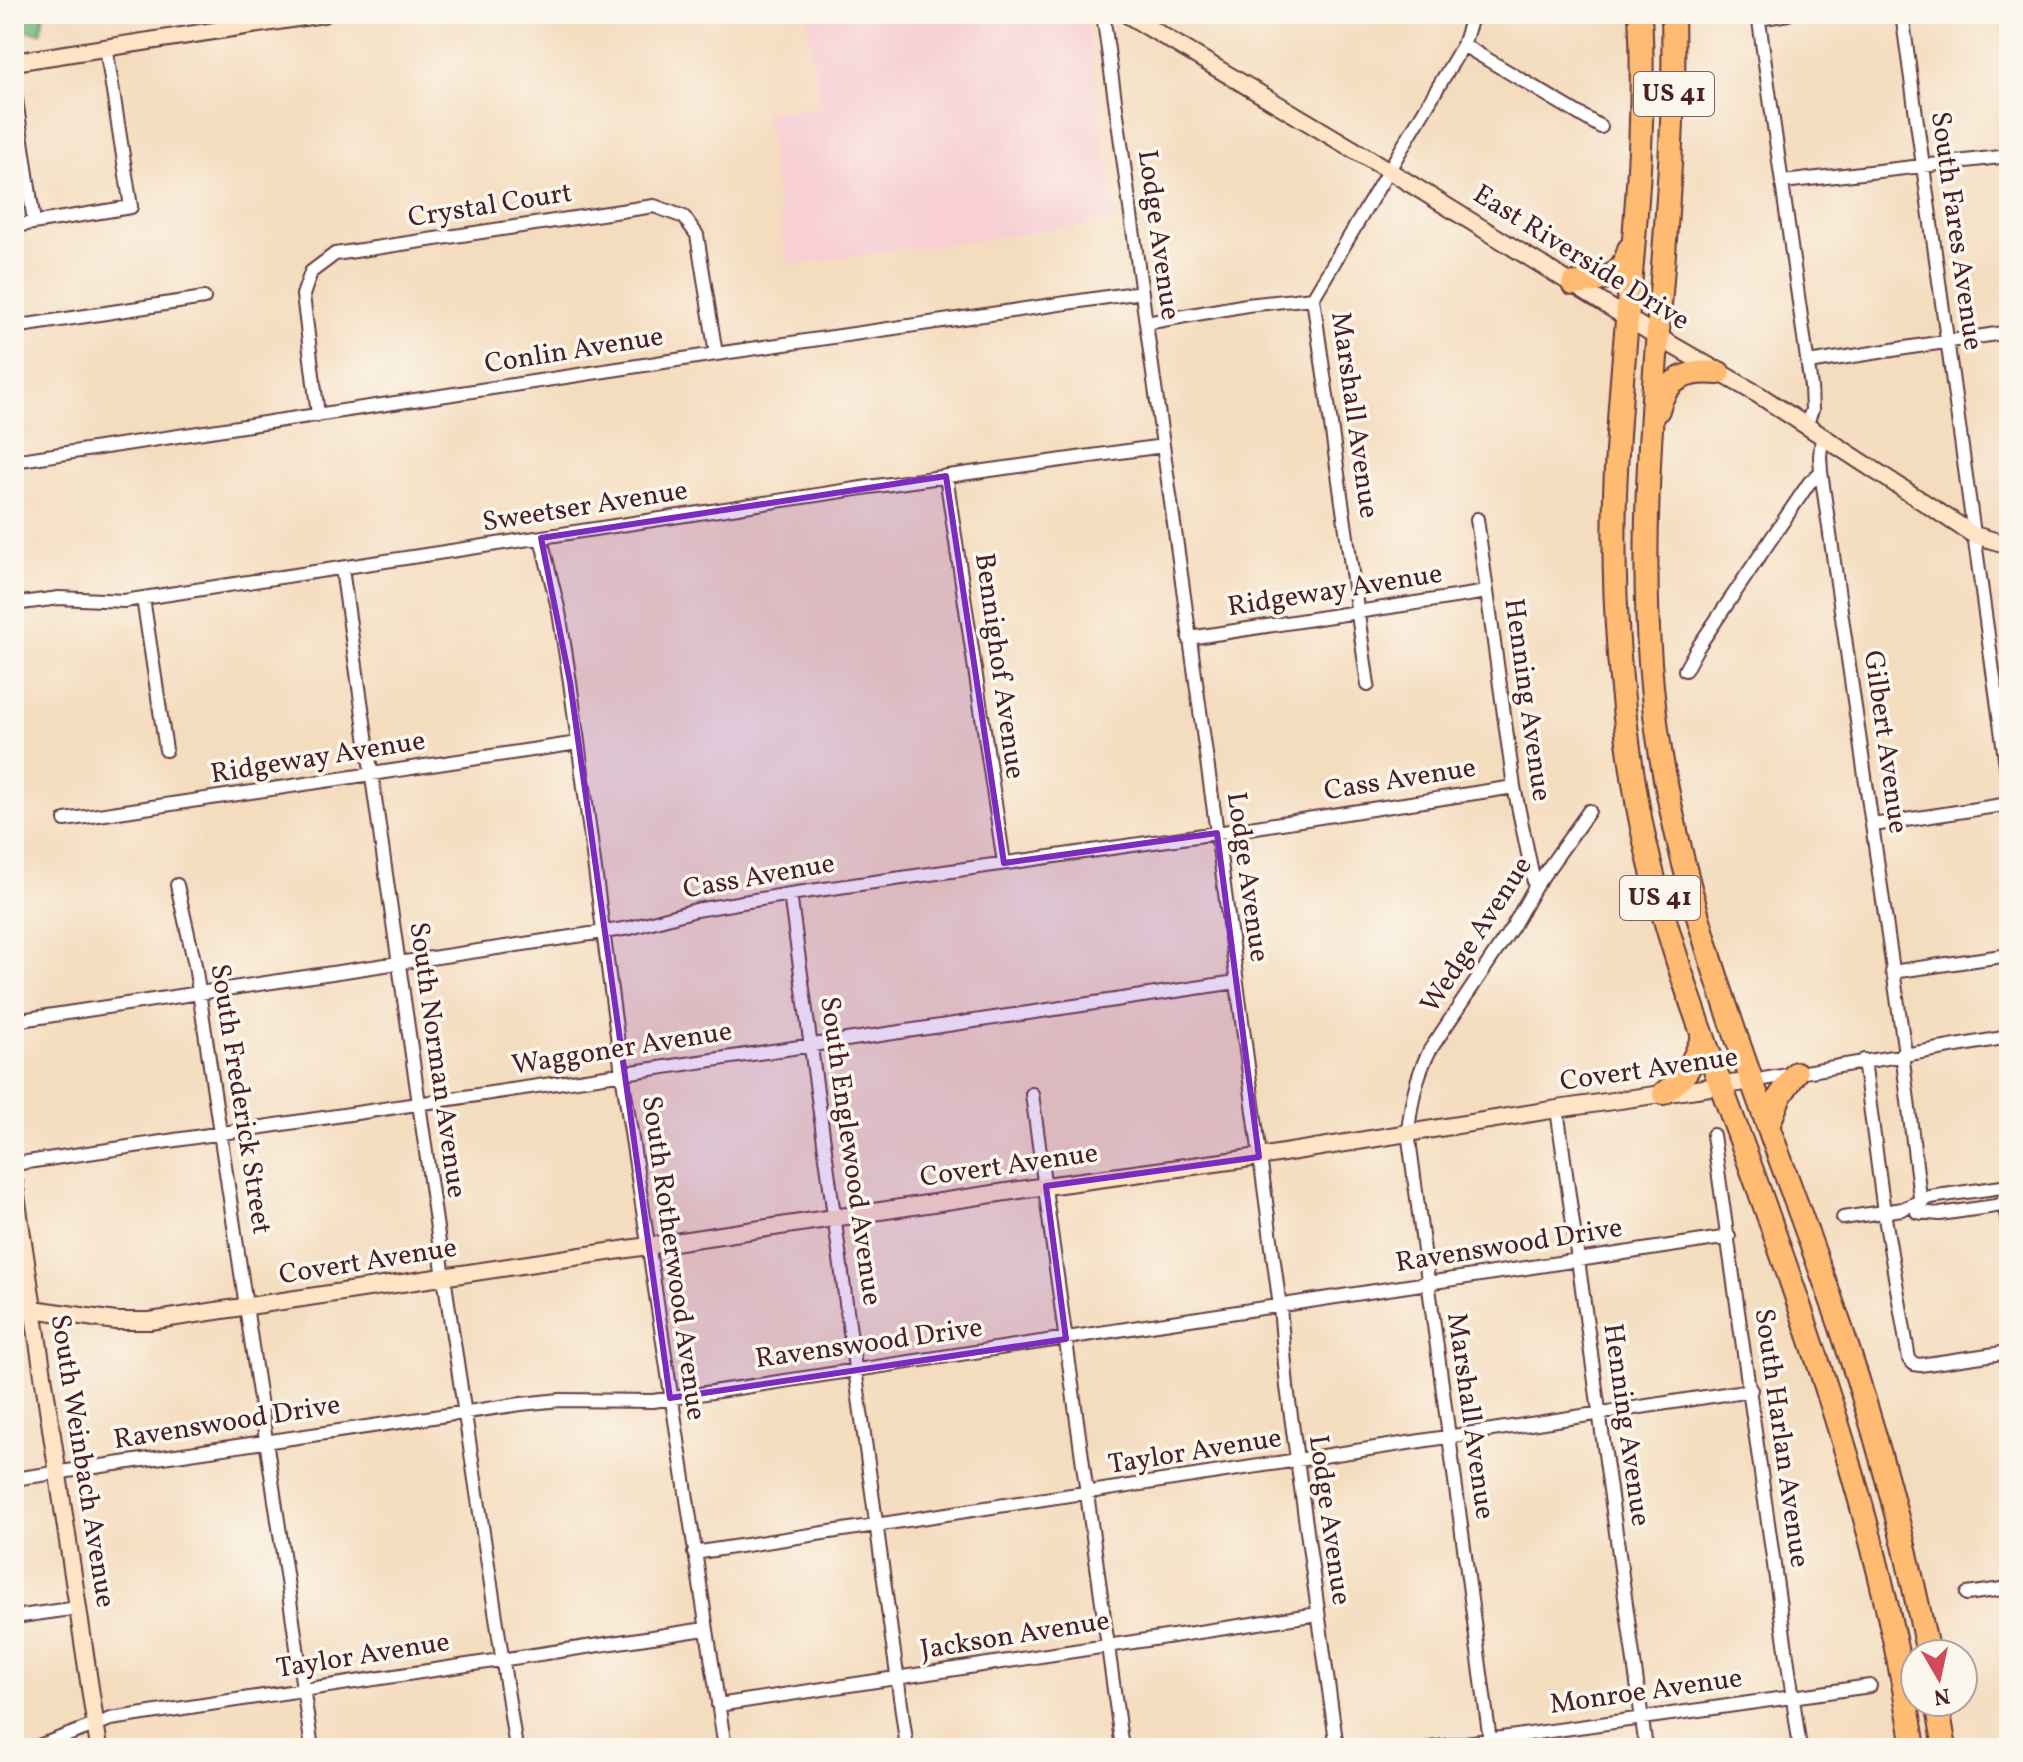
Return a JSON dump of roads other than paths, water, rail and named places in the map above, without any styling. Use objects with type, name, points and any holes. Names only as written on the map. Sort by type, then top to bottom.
[{"type":"highway","name":"US 41","points":[[1640,14],[1641,140],[1618,447],[1614,550],[1621,686],[1645,840],[1665,920],[1703,1037],[1816,1352],[1859,1494],[1885,1597],[1914,1748]]},
{"type":"highway","name":"US 41","points":[[1673,14],[1671,159],[1645,529],[1646,607],[1660,751],[1690,896],[1727,1011],[1864,1401],[1893,1504],[1924,1638]]},
{"type":"highway","points":[[1573,284],[1602,280],[1620,271],[1628,255],[1637,209]]},
{"type":"highway","points":[[1649,446],[1659,403],[1667,387],[1679,377],[1691,373],[1719,373]]},
{"type":"highway","points":[[1664,1093],[1690,1069],[1703,1037]]},
{"type":"highway","points":[[1768,1126],[1780,1096],[1796,1073]]},
{"type":"highway","points":[[1940,1718],[1945,1748]]},
{"type":"street","points":[[14,62],[323,14]]},
{"type":"street","name":"Lodge Avenue","points":[[1103,14],[1217,833],[1280,1307],[1287,1387],[1337,1748]]},
{"type":"street","name":"East Riverside Drive","points":[[1126,14],[1388,170],[1628,319],[1759,395],[1974,535],[2009,545]]},
{"type":"street","name":"Marshall Avenue","points":[[1368,685],[1313,298],[1463,45],[1473,14]]},
{"type":"street","points":[[1788,14],[1759,16],[1808,363],[1812,400],[1806,426]]},
{"type":"street","name":"South Fares Avenue","points":[[1902,14],[2009,787]]},
{"type":"street","points":[[1463,45],[1601,127]]},
{"type":"street","points":[[14,226],[131,207],[106,47]]},
{"type":"street","points":[[14,86],[34,222]]},
{"type":"street","points":[[1783,182],[2009,156]]},
{"type":"street","name":"Crystal Court","points":[[318,415],[303,295],[311,272],[335,254],[351,251],[654,206],[684,217],[697,235],[716,354]]},
{"type":"street","name":"Conlin Avenue","points":[[14,461],[1142,292]]},
{"type":"street","points":[[14,327],[204,298]]},
{"type":"street","points":[[1146,323],[1247,305],[1313,298]]},
{"type":"street","points":[[1808,363],[2009,332]]},
{"type":"street","name":"Gilbert Avenue","points":[[1822,437],[1821,472],[1873,825],[1921,1206]]},
{"type":"street","name":"Sweetser Avenue","points":[[14,604],[59,598],[107,602],[143,598],[1163,446]]},
{"type":"street","points":[[1685,670],[1800,496],[1821,472]]},
{"type":"street","name":"Bennighof Avenue","points":[[946,476],[1004,863]]},
{"type":"street","name":"Henning Avenue","points":[[1477,519],[1514,787],[1535,887]]},
{"type":"street","name":"South Rotherwood Avenue","points":[[541,538],[559,612],[601,932],[725,1748]]},
{"type":"street","name":"South Norman Avenue","points":[[342,569],[444,1277],[516,1748]]},
{"type":"street","name":"Ridgeway Avenue","points":[[1189,638],[1487,592]]},
{"type":"street","points":[[143,598],[166,750]]},
{"type":"street","name":"Ridgeway Avenue","points":[[65,820],[578,743]]},
{"type":"street","name":"Cass Avenue","points":[[14,1021],[641,926],[696,910],[790,894],[1514,787]]},
{"type":"street","points":[[1873,825],[2009,804]]},
{"type":"street","name":"Wedge Avenue","points":[[1415,1091],[1430,1050],[1513,926],[1535,887],[1589,811]]},
{"type":"street","name":"South Frederick Street","points":[[177,885],[192,946],[312,1748]]},
{"type":"street","name":"South Englewood Avenue","points":[[790,894],[907,1748]]},
{"type":"street","points":[[1892,972],[2009,955]]},
{"type":"street","name":"Waggoner Avenue","points":[[14,1164],[1236,982]]},
{"type":"street","name":"Covert Avenue","points":[[14,1310],[33,1309],[127,1322],[246,1306],[1259,1157],[1722,1086],[2009,1037]]},
{"type":"street","points":[[1864,1060],[1884,1212],[1907,1352],[1912,1363],[1920,1365],[2009,1352]]},
{"type":"street","name":"Marshall Avenue","points":[[1415,1091],[1408,1132],[1490,1744]]},
{"type":"street","points":[[1032,1094],[1122,1748]]},
{"type":"street","name":"Henning Avenue","points":[[1557,1109],[1646,1748]]},
{"type":"street","name":"South Harlan Avenue","points":[[1713,1135],[1800,1748]]},
{"type":"street","name":"South Weinbach Avenue","points":[[14,1182],[99,1748]]},
{"type":"street","points":[[1843,1218],[1921,1206],[2006,1187],[2009,1233]]},
{"type":"street","points":[[1921,1206],[1940,1214],[2007,1204]]},
{"type":"street","name":"Ravenswood Drive","points":[[14,1479],[560,1400],[623,1402],[670,1398],[1729,1237]]},
{"type":"street","name":"Taylor Avenue","points":[[694,1553],[1751,1390]]},
{"type":"street","points":[[1967,1594],[2009,1588]]},
{"type":"street","points":[[14,1617],[78,1608]]},
{"type":"street","name":"Jackson Avenue","points":[[718,1705],[1318,1614]]},
{"type":"street","name":"Taylor Avenue","points":[[33,1748],[95,1723],[705,1629]]},
{"type":"street","name":"Monroe Avenue","points":[[1430,1748],[1490,1744],[1642,1718],[1870,1686]]}]
